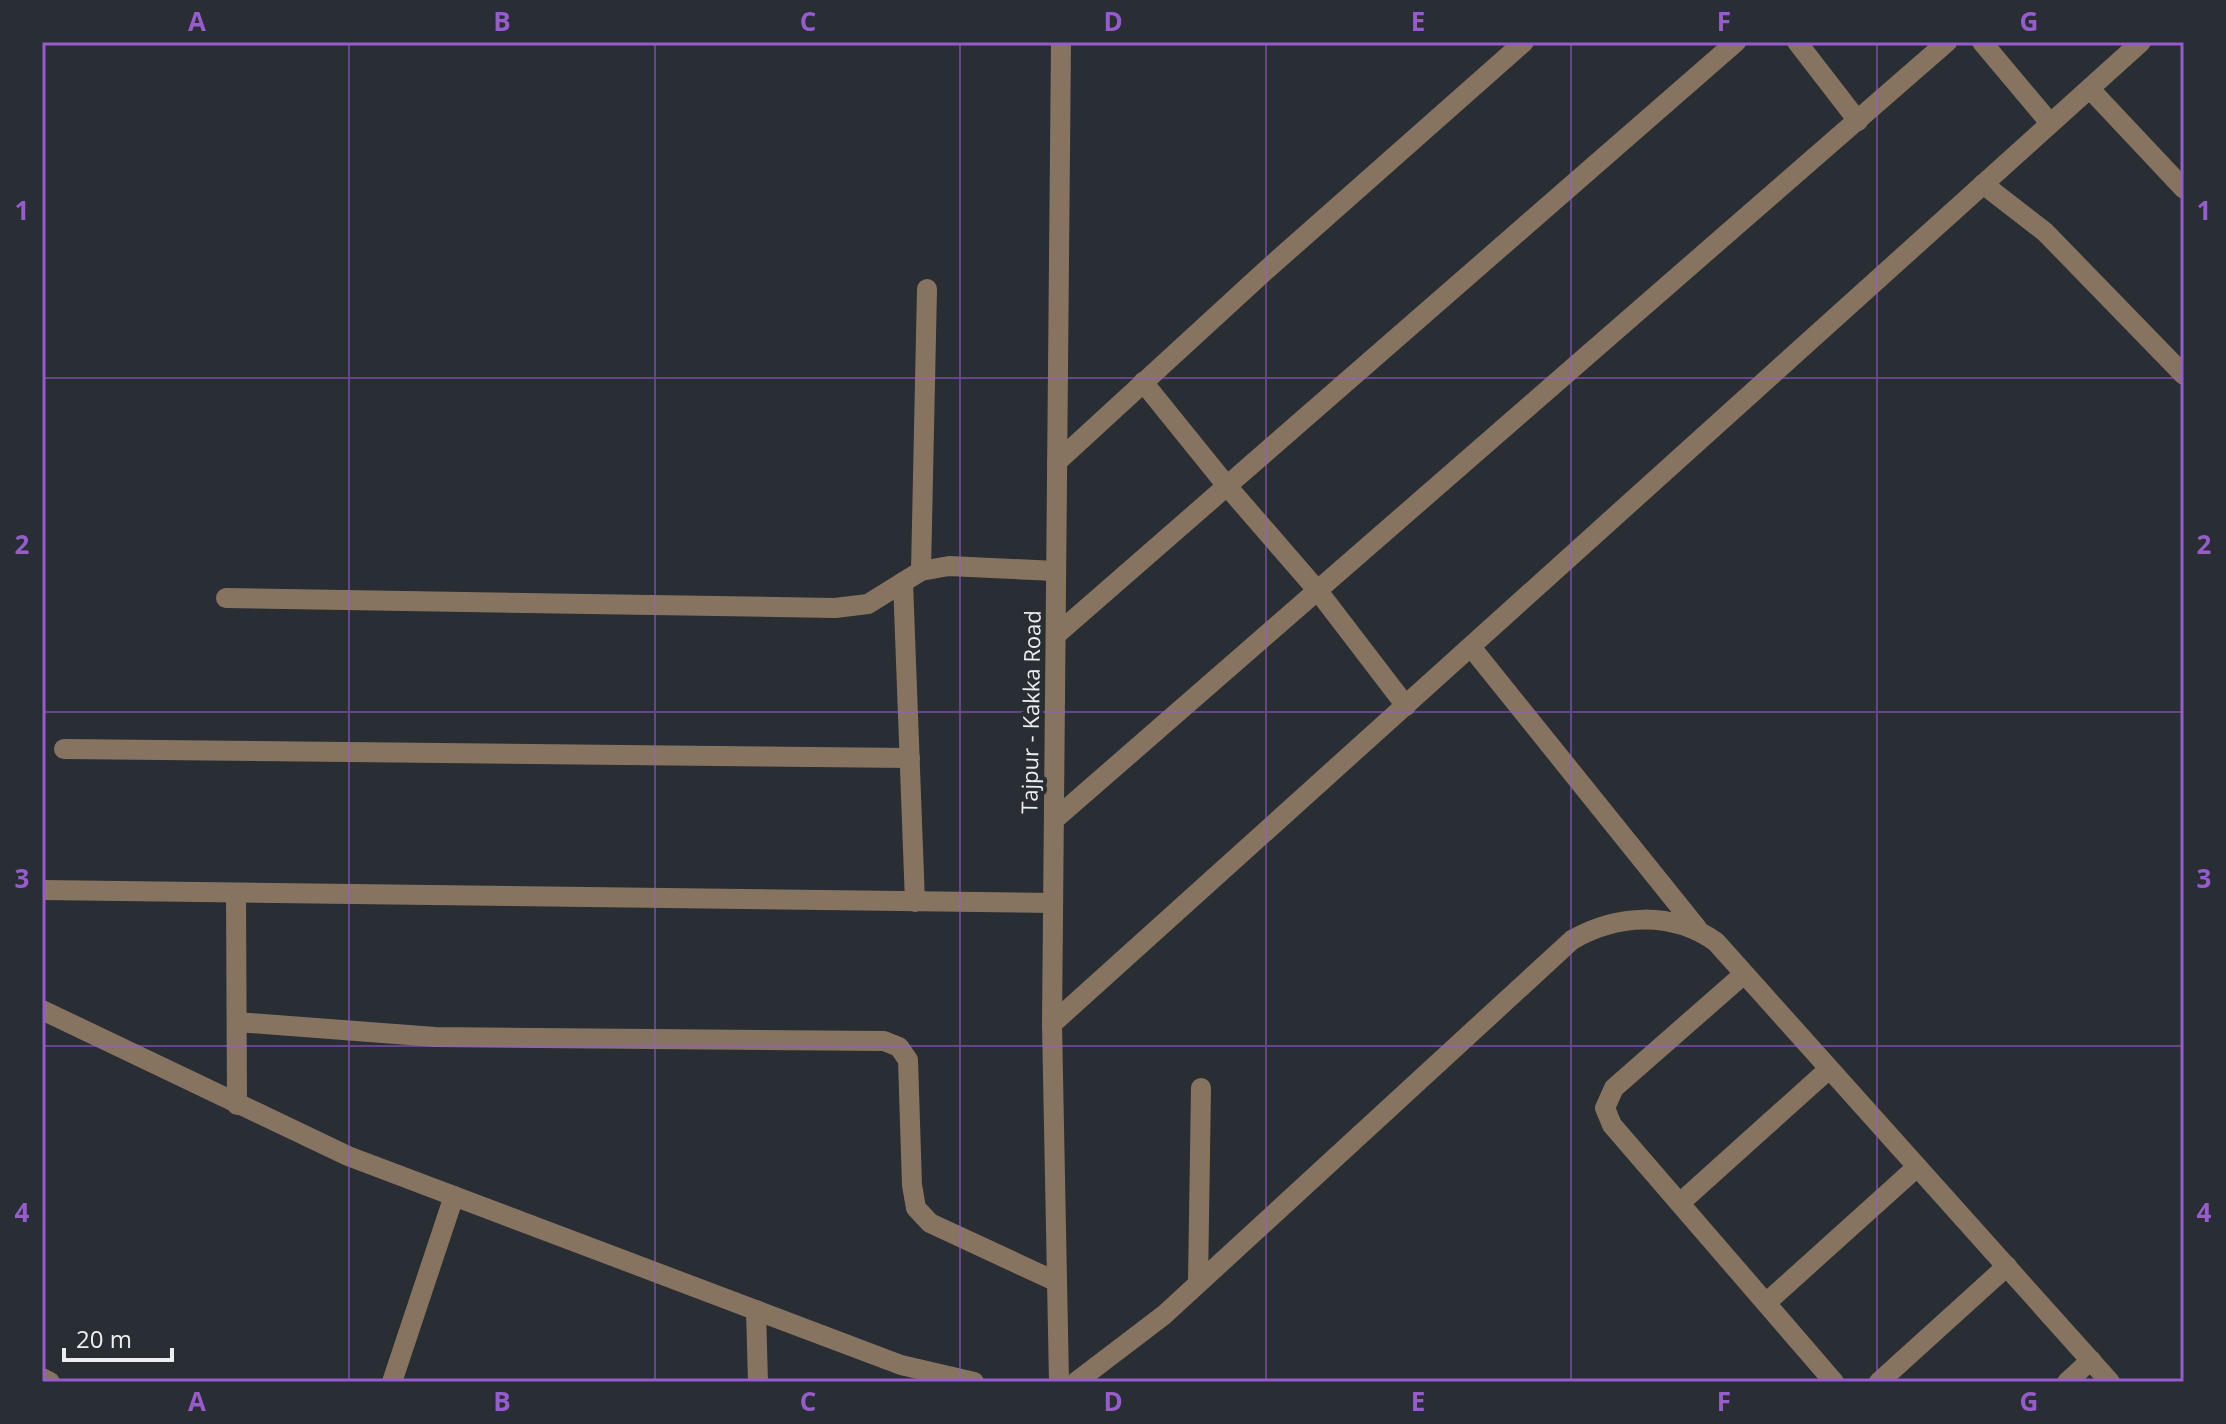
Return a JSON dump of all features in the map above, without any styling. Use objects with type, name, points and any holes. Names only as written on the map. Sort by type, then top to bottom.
[{"type":"street","name":"Tajpur - Kakka Road","points":[[1059,1382],[1052,1024],[1061,42]]},
{"type":"street","points":[[1057,462],[1524,42]]},
{"type":"street","points":[[1056,635],[1736,42]]},
{"type":"street","points":[[1797,42],[1858,121]]},
{"type":"street","points":[[1054,820],[1947,42]]},
{"type":"street","points":[[1982,42],[2050,123]]},
{"type":"street","points":[[1052,1024],[2141,42]]},
{"type":"street","points":[[2090,89],[2184,189]]},
{"type":"street","points":[[1983,184],[2045,232],[2184,375]]},
{"type":"street","points":[[915,902],[910,758],[912,577],[927,289]]},
{"type":"street","points":[[1143,382],[1318,591],[1406,706]]},
{"type":"street","points":[[226,598],[835,608],[868,604],[912,577],[949,566],[1056,571]]},
{"type":"street","points":[[1471,647],[1699,930]]},
{"type":"street","points":[[64,749],[910,758]]},
{"type":"street","points":[[42,890],[1053,903]]},
{"type":"street","points":[[236,893],[237,1105]]},
{"type":"street","points":[[1076,1382],[1164,1315],[1572,940],[1595,926],[1625,920],[1678,922],[1699,930],[1716,942],[2110,1382]]},
{"type":"street","points":[[1744,974],[1614,1088],[1605,1108],[1612,1125],[1834,1382]]},
{"type":"street","points":[[42,1010],[348,1156],[901,1365],[974,1382]]},
{"type":"street","points":[[237,1022],[435,1037],[884,1041],[899,1047],[908,1060],[912,1185],[916,1208],[930,1223],[1057,1282]]},
{"type":"street","points":[[1680,1203],[1829,1069]]},
{"type":"street","points":[[1198,1283],[1201,1088]]},
{"type":"street","points":[[1766,1303],[1917,1167]]},
{"type":"street","points":[[392,1382],[454,1196]]},
{"type":"street","points":[[1879,1382],[2007,1266]]},
{"type":"street","points":[[756,1310],[758,1382]]},
{"type":"street","points":[[2067,1382],[2091,1360]]},
{"type":"street","points":[[42,1378],[50,1382]]}]
